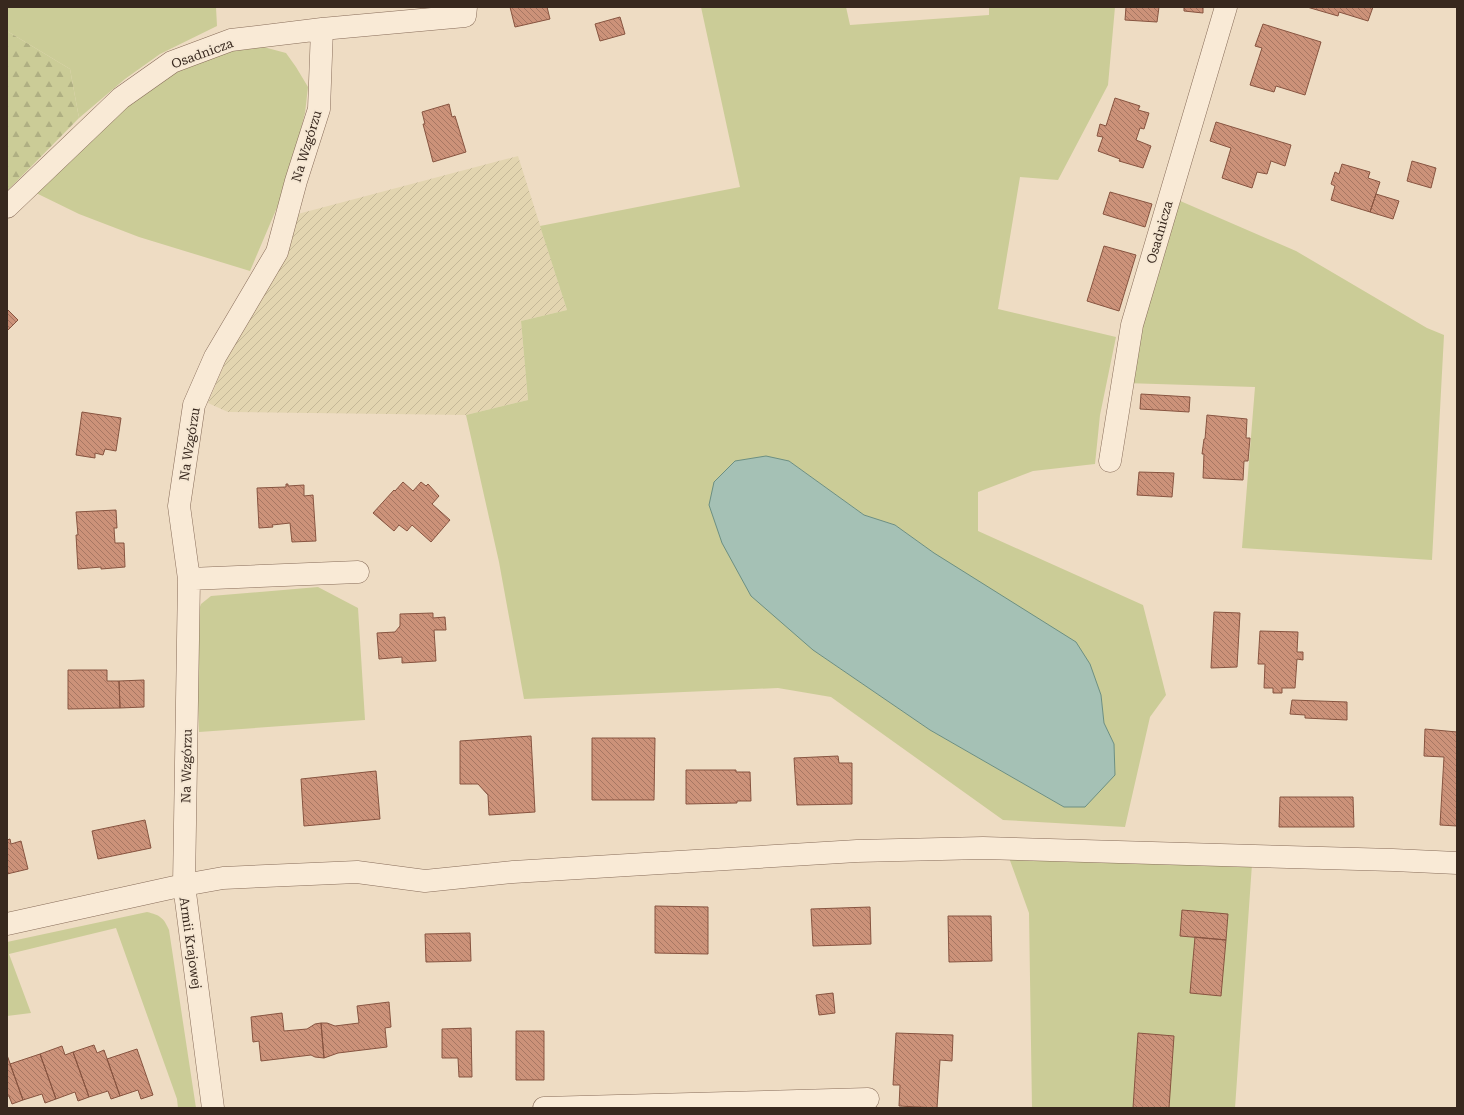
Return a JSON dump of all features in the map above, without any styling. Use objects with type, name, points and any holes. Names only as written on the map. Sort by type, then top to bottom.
[{"type":"street","name":"Osadnicza","points":[[7,208],[121,98],[172,62],[231,40],[322,29],[465,16],[466,7]]},
{"type":"street","name":"Osadnicza","points":[[1110,461],[1132,325],[1226,7]]},
{"type":"street","name":"Na Wzgórzu","points":[[184,885],[189,579],[179,506],[194,405],[215,357],[277,252],[296,181],[319,108],[322,29]]},
{"type":"street","points":[[189,579],[358,572]]},
{"type":"street","points":[[184,885],[223,878],[357,872],[425,881],[513,872],[857,851],[983,848],[1393,860],[1457,864]]},
{"type":"street","name":"Armii Krajowej","points":[[7,924],[184,885],[213,1108]]},
{"type":"street","points":[[544,1108],[868,1099]]},
{"type":"shaded area","points":[[518,156],[567,310],[521,321],[528,400],[466,415],[228,412],[208,403],[226,360],[294,215]]},
{"type":"shaded area","points":[[766,456],[789,461],[864,515],[895,525],[934,553],[1076,642],[1090,664],[1101,695],[1104,723],[1114,744],[1115,775],[1085,807],[1064,807],[930,730],[813,650],[751,596],[722,543],[709,505],[714,482],[735,461]]},
{"type":"green space","points":[[7,7],[216,7],[217,26],[160,54],[125,79],[79,118],[70,69],[7,31]]},
{"type":"green space","points":[[701,7],[846,7],[850,25],[989,15],[989,7],[1115,7],[1108,85],[1058,180],[1020,177],[998,309],[1116,337],[1100,415],[1095,464],[1033,471],[978,492],[978,531],[1143,605],[1166,695],[1150,717],[1125,827],[1003,820],[831,697],[778,688],[524,699],[499,562],[466,415],[528,400],[521,321],[567,310],[540,226],[740,187]],"holes":[[[789,461],[864,515],[895,525],[934,553],[1101,695],[1104,723],[1114,744],[1115,775],[1064,807],[930,730],[813,650]]]},
{"type":"green space","points":[[7,31],[70,69],[79,118],[7,191]]},
{"type":"green space","points":[[256,45],[286,53],[308,87],[305,113],[287,184],[250,271],[139,237],[79,214],[36,193],[120,102],[208,54]]},
{"type":"green space","points":[[1178,200],[1296,251],[1427,328],[1444,335],[1432,560],[1242,548],[1255,387],[1124,383]]},
{"type":"green space","points":[[318,587],[358,608],[365,720],[199,732],[196,619],[201,604],[211,596]]},
{"type":"green space","points":[[1008,855],[1252,864],[1235,1108],[1032,1108],[1029,913]]},
{"type":"green space","points":[[147,912],[155,914],[161,918],[169,930],[196,1108],[178,1108],[177,1099],[116,928],[9,954],[31,1013],[7,1016],[7,942]]},
{"type":"building","points":[[510,7],[547,7],[550,19],[515,27]]},
{"type":"building","points":[[1126,7],[1159,7],[1157,22],[1125,20]]},
{"type":"building","points":[[1184,7],[1203,7],[1203,13],[1184,11]]},
{"type":"building","points":[[1307,7],[1373,7],[1368,21],[1339,12],[1338,16]]},
{"type":"building","points":[[620,17],[625,34],[600,41],[595,24]]},
{"type":"building","points":[[1263,24],[1321,42],[1305,95],[1276,86],[1274,92],[1250,85],[1262,48],[1255,46]]},
{"type":"building","points":[[1115,98],[1140,106],[1138,110],[1149,113],[1144,129],[1140,128],[1136,140],[1151,146],[1143,168],[1119,161],[1120,159],[1098,151],[1103,137],[1097,136],[1100,124],[1106,126]]},
{"type":"building","points":[[449,104],[452,117],[455,116],[466,152],[433,162],[423,124],[425,124],[422,112]]},
{"type":"building","points":[[1216,122],[1291,145],[1285,166],[1271,161],[1267,174],[1257,172],[1252,188],[1222,178],[1231,148],[1210,141]]},
{"type":"building","points":[[1412,161],[1436,168],[1431,188],[1407,181]]},
{"type":"building","points":[[1342,164],[1370,172],[1368,178],[1380,182],[1370,212],[1331,200],[1335,186],[1331,184],[1335,172],[1339,174]]},
{"type":"building","points":[[1110,192],[1152,204],[1145,227],[1103,214]]},
{"type":"building","points":[[1376,194],[1399,201],[1393,219],[1370,212]]},
{"type":"building","points":[[1104,246],[1136,255],[1119,311],[1087,301]]},
{"type":"building","points":[[7,309],[18,320],[7,331]]},
{"type":"building","points":[[1141,394],[1190,397],[1189,412],[1140,409]]},
{"type":"building","points":[[82,412],[121,418],[116,451],[105,449],[103,455],[95,453],[95,458],[76,455]]},
{"type":"building","points":[[1207,415],[1247,419],[1246,438],[1250,438],[1248,461],[1244,461],[1243,480],[1203,478],[1204,454],[1202,454]]},
{"type":"building","points":[[1139,472],[1174,473],[1172,497],[1137,495]]},
{"type":"building","points":[[403,482],[413,491],[421,482],[426,486],[428,484],[439,496],[432,504],[450,520],[431,542],[412,525],[407,531],[399,525],[394,531],[373,513]]},
{"type":"building","points":[[286,484],[288,484],[288,486],[304,485],[304,496],[313,495],[316,541],[292,542],[290,523],[272,525],[273,527],[259,528],[257,488],[286,487]]},
{"type":"building","points":[[116,510],[117,528],[114,528],[115,543],[124,543],[125,567],[78,569],[76,512]]},
{"type":"building","points":[[1214,612],[1240,613],[1237,667],[1211,668]]},
{"type":"building","points":[[433,613],[433,618],[445,617],[446,630],[434,630],[436,661],[402,663],[402,657],[379,659],[377,633],[395,632],[400,626],[400,614]]},
{"type":"building","points":[[1260,631],[1298,632],[1297,652],[1303,652],[1303,660],[1297,659],[1295,688],[1282,688],[1282,693],[1273,693],[1273,688],[1264,688],[1265,664],[1258,664]]},
{"type":"building","points":[[68,670],[107,670],[107,681],[119,681],[120,708],[68,709]]},
{"type":"building","points":[[144,680],[144,707],[120,708],[119,681]]},
{"type":"building","points":[[1292,700],[1347,702],[1347,720],[1305,718],[1305,715],[1290,714]]},
{"type":"building","points":[[1425,729],[1457,732],[1457,826],[1440,825],[1444,757],[1424,756]]},
{"type":"building","points":[[531,736],[535,812],[489,815],[488,795],[478,784],[460,784],[460,741]]},
{"type":"building","points":[[592,738],[655,738],[654,800],[592,800]]},
{"type":"building","points":[[838,756],[839,763],[852,763],[852,804],[797,805],[794,758]]},
{"type":"building","points":[[686,770],[736,770],[736,772],[750,772],[751,801],[737,801],[737,803],[686,804]]},
{"type":"building","points":[[376,771],[380,819],[304,826],[301,779]]},
{"type":"building","points":[[1280,797],[1353,797],[1354,827],[1279,827]]},
{"type":"building","points":[[145,820],[151,848],[98,859],[92,831]]},
{"type":"building","points":[[10,839],[11,844],[21,841],[28,869],[7,874],[7,840]]},
{"type":"building","points":[[655,906],[708,907],[708,954],[655,953]]},
{"type":"building","points":[[870,907],[871,944],[813,946],[811,909]]},
{"type":"building","points":[[1182,910],[1228,914],[1226,940],[1180,936]]},
{"type":"building","points":[[948,916],[991,916],[992,961],[949,962]]},
{"type":"building","points":[[470,933],[471,961],[426,962],[425,934]]},
{"type":"building","points":[[1195,937],[1226,940],[1221,996],[1190,993]]},
{"type":"building","points":[[833,993],[835,1013],[819,1015],[816,995]]},
{"type":"building","points":[[389,1002],[391,1027],[385,1028],[387,1047],[338,1053],[324,1058],[321,1023],[327,1023],[335,1026],[359,1023],[357,1006]]},
{"type":"building","points":[[282,1013],[284,1031],[307,1029],[315,1024],[321,1023],[324,1058],[311,1055],[261,1061],[259,1041],[253,1042],[251,1017]]},
{"type":"building","points":[[471,1028],[472,1077],[459,1077],[458,1058],[442,1058],[442,1029]]},
{"type":"building","points":[[516,1031],[544,1031],[544,1080],[516,1080]]},
{"type":"building","points":[[896,1033],[953,1035],[952,1061],[940,1060],[937,1108],[899,1106],[900,1085],[893,1085]]},
{"type":"building","points":[[1138,1033],[1174,1036],[1169,1108],[1133,1108]]},
{"type":"building","points":[[94,1045],[97,1053],[104,1050],[120,1096],[111,1099],[108,1091],[89,1097],[73,1052]]},
{"type":"building","points":[[62,1046],[65,1055],[73,1052],[89,1097],[78,1101],[75,1092],[56,1099],[40,1054]]},
{"type":"building","points":[[137,1049],[153,1095],[141,1099],[138,1090],[120,1096],[107,1059]]},
{"type":"building","points":[[40,1054],[56,1099],[45,1103],[42,1094],[23,1100],[10,1064]]},
{"type":"building","points":[[7,1055],[23,1100],[12,1104],[9,1096],[7,1096]]}]
